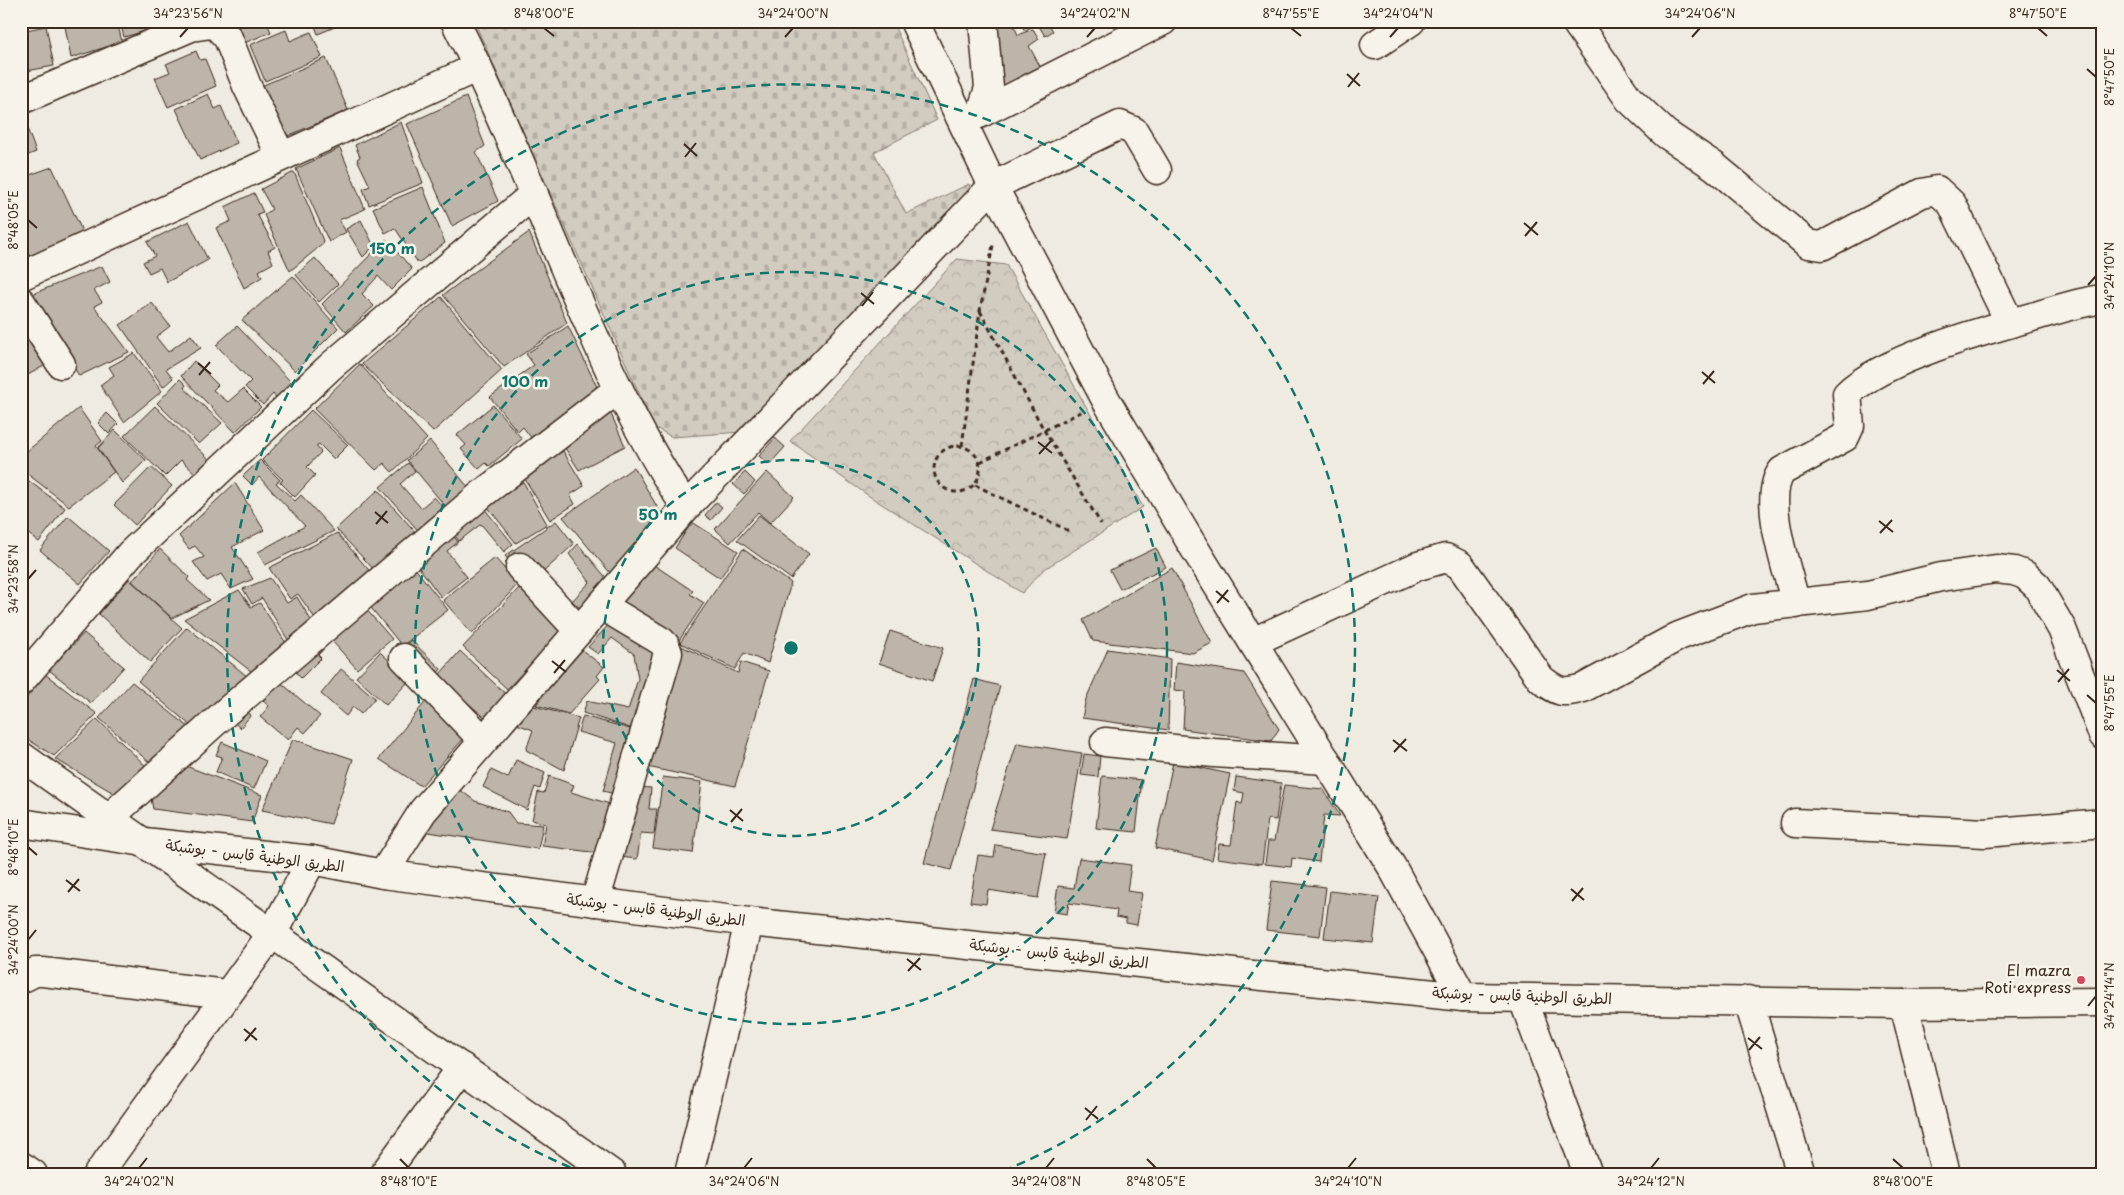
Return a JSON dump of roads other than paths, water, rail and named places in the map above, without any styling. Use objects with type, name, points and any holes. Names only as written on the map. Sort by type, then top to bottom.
[{"type":"street","points":[[455,21],[478,67],[534,194],[617,390],[658,466],[686,507]]},
{"type":"street","points":[[914,21],[972,117],[997,193],[1106,400],[1392,867],[1463,997]]},
{"type":"street","points":[[972,117],[989,88],[982,21]]},
{"type":"street","points":[[972,117],[1163,21]]},
{"type":"street","points":[[1375,45],[1411,21]]},
{"type":"street","points":[[1575,21],[1630,99],[1666,134],[1714,166],[1808,244],[1822,246],[1922,193],[1937,190],[1952,204],[2010,323]]},
{"type":"street","points":[[21,100],[191,27],[212,24],[218,26],[228,38],[247,86],[280,156]]},
{"type":"street","points":[[23,269],[478,67]]},
{"type":"street","points":[[383,874],[423,811],[686,507],[997,193],[1120,125],[1134,131],[1157,170]]},
{"type":"street","points":[[21,681],[130,554],[331,366],[534,194]]},
{"type":"street","points":[[1796,604],[1779,537],[1773,501],[1775,480],[1782,471],[1845,437],[1850,426],[1847,394],[1856,385],[1916,356],[2010,323],[2088,301],[2103,299]]},
{"type":"street","points":[[21,302],[61,364]]},
{"type":"street","points":[[109,818],[233,706],[482,494],[617,390]]},
{"type":"street","points":[[658,466],[714,479]]},
{"type":"street","points":[[1253,642],[1418,566],[1446,558],[1455,561],[1463,569],[1542,679],[1555,689],[1566,693],[1583,688],[1679,636],[1753,608],[1868,595],[1971,572],[1996,569],[2014,571],[2025,576],[2037,586],[2062,629],[2103,735]]},
{"type":"street","points":[[520,567],[579,631]]},
{"type":"street","points":[[595,902],[668,653],[665,645],[660,641],[602,605]]},
{"type":"street","points":[[404,658],[483,740]]},
{"type":"street","points":[[1105,742],[1214,753],[1326,760]]},
{"type":"street","points":[[21,756],[462,1066],[612,1174]]},
{"type":"street","name":"الطريق الوطنية قابس - بوشبكة","points":[[21,823],[144,842],[312,860],[383,874],[749,922],[1463,997],[1748,1000],[1904,1004],[2103,1002]]},
{"type":"street","points":[[1794,823],[1985,833],[2103,823]]},
{"type":"street","points":[[98,1174],[272,932],[312,860]]},
{"type":"street","points":[[689,1174],[749,922]]},
{"type":"street","points":[[21,979],[35,972],[44,972],[226,994]]},
{"type":"street","points":[[1523,999],[1588,1174]]},
{"type":"street","points":[[1748,1000],[1801,1174]]},
{"type":"street","points":[[1904,1004],[1946,1174]]},
{"type":"street","points":[[384,1174],[462,1066]]},
{"type":"street","points":[[21,1166],[33,1174]]},
{"type":"place","name":"El mazra Roti express","points":[[2081,980]]}]
